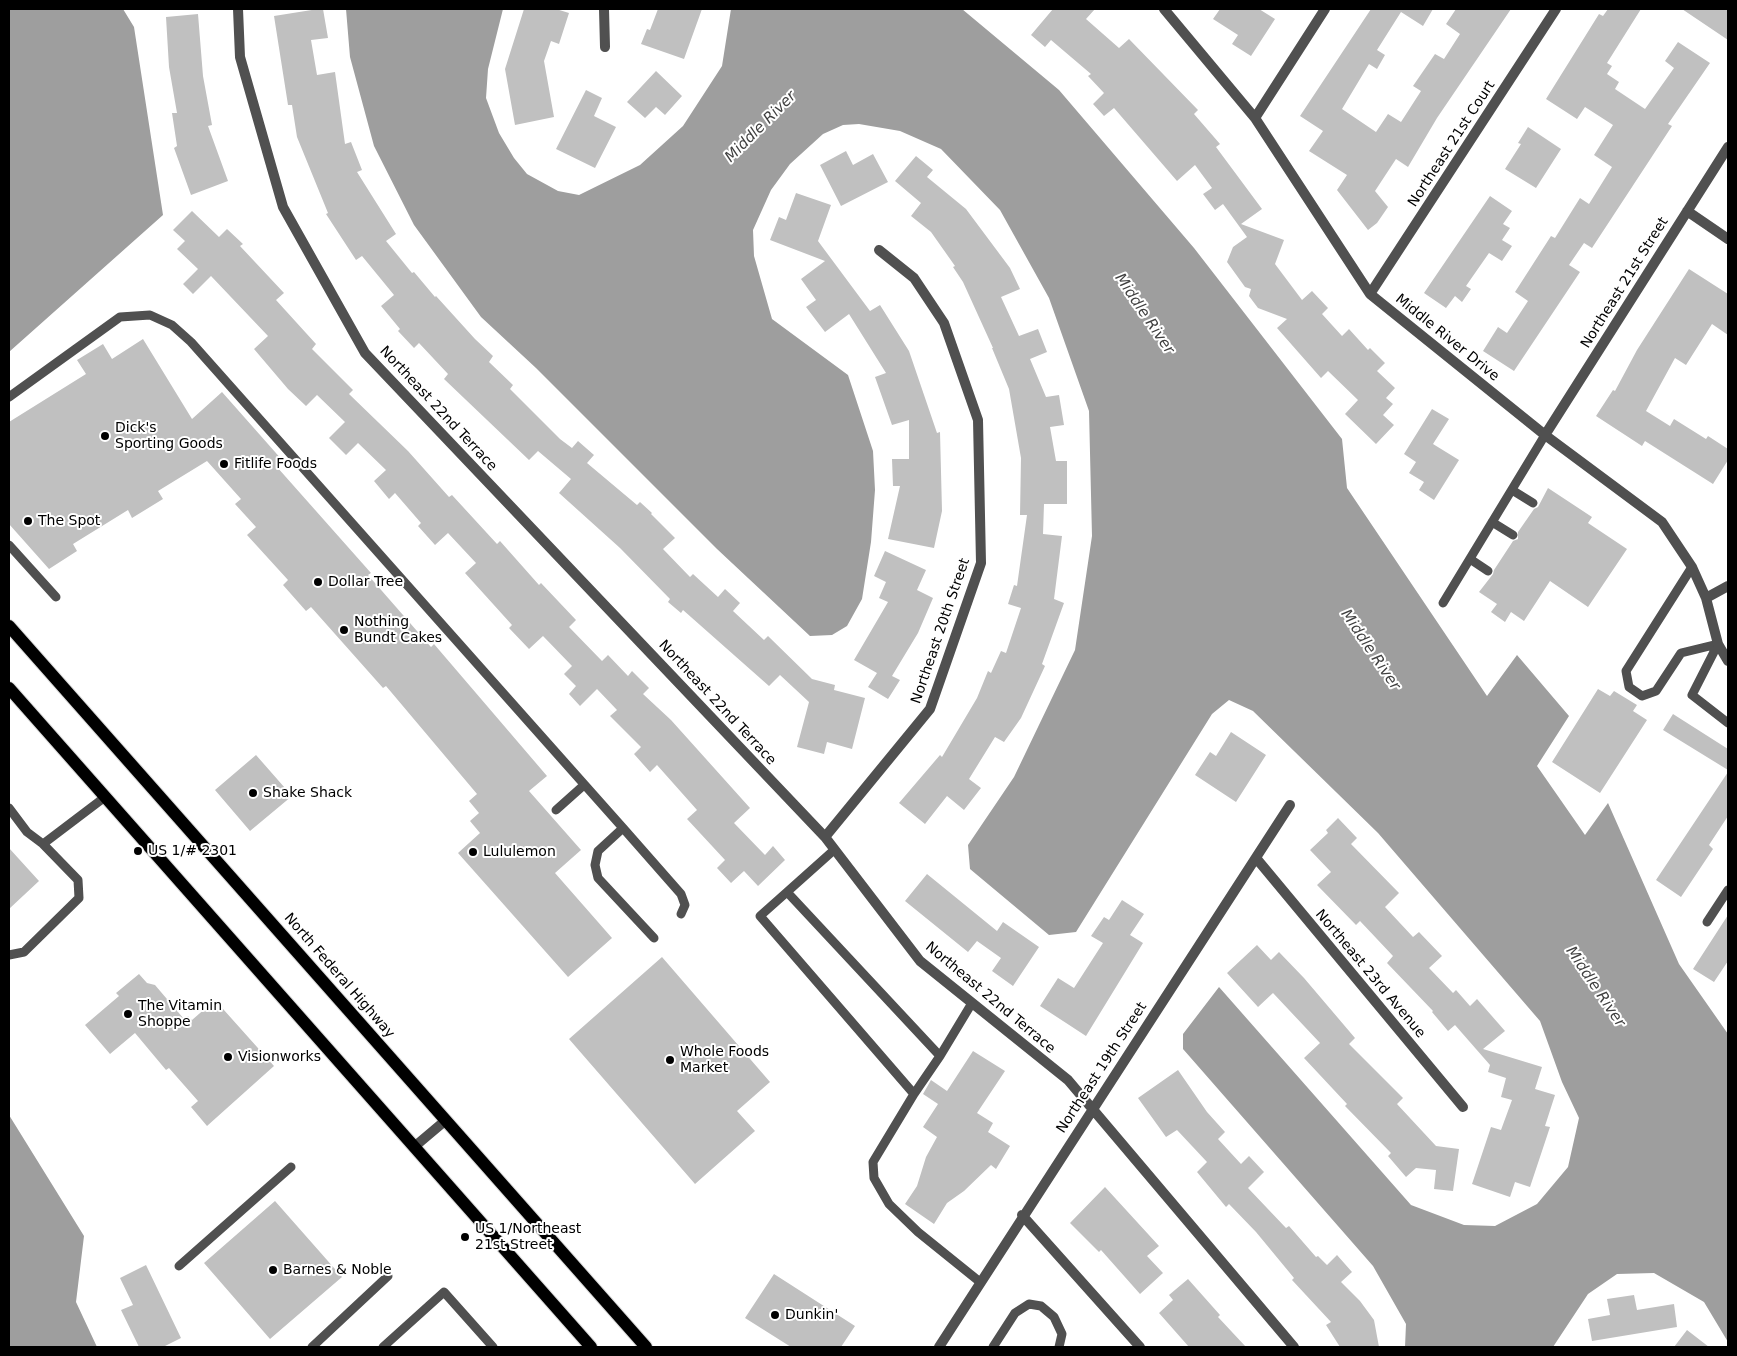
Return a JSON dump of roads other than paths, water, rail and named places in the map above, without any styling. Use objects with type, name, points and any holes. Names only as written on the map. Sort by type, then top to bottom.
[{"type":"main road","name":"North Federal Highway","points":[[9,626],[646,1347]]},
{"type":"main road","points":[[9,688],[591,1347]]},
{"type":"street","name":"Northeast 22nd Terrace","points":[[238,9],[240,57],[282,208],[365,353],[825,837],[920,961],[1068,1080],[1294,1347]]},
{"type":"street","points":[[604,9],[605,47]]},
{"type":"street","name":"Middle River Drive","points":[[1164,9],[1255,118],[1370,294],[1545,435],[1662,522],[1692,567],[1706,598],[1718,644],[1728,661]]},
{"type":"street","points":[[1255,118],[1325,9]]},
{"type":"street","name":"Northeast 21st Court","points":[[1370,294],[1556,9]]},
{"type":"street","name":"Northeast 21st Street","points":[[1545,435],[1728,146]]},
{"type":"street","points":[[1687,211],[1728,238]]},
{"type":"street","name":"Northeast 20th Street","points":[[825,837],[930,709],[981,563],[978,420],[944,323],[914,278],[879,250]]},
{"type":"street","points":[[1706,598],[1728,586]]},
{"type":"street","name":"Northeast 19th Street","points":[[938,1347],[1290,805]]},
{"type":"street","name":"Northeast 23rd Avenue","points":[[1256,858],[1463,1107]]},
{"type":"street","points":[[414,1147],[446,1120]]},
{"type":"street","points":[[1022,1215],[1140,1347]]},
{"type":"lane","points":[[9,397],[120,318],[150,316],[172,325],[197,349],[681,894],[685,905],[681,914]]},
{"type":"lane","points":[[1443,603],[1545,435]]},
{"type":"lane","points":[[1512,490],[1533,503]]},
{"type":"lane","points":[[1492,522],[1513,535]]},
{"type":"lane","points":[[9,545],[56,597]]},
{"type":"lane","points":[[1470,559],[1488,572]]},
{"type":"lane","points":[[1692,567],[1626,671],[1629,687],[1642,696],[1656,691],[1681,653],[1718,644]]},
{"type":"lane","points":[[1718,644],[1692,695],[1728,723]]},
{"type":"lane","points":[[556,810],[584,785]]},
{"type":"lane","points":[[43,844],[105,797]]},
{"type":"lane","points":[[9,808],[28,832],[43,844],[78,880],[79,898],[24,952],[9,955]]},
{"type":"lane","points":[[623,828],[598,851],[594,865],[598,878],[654,938]]},
{"type":"lane","points":[[834,850],[760,916],[914,1094]]},
{"type":"lane","points":[[1707,922],[1728,890]]},
{"type":"lane","points":[[787,892],[940,1056]]},
{"type":"lane","points":[[972,1002],[873,1162],[874,1178],[889,1204],[912,1227],[980,1282]]},
{"type":"lane","points":[[179,1266],[291,1167]]},
{"type":"lane","points":[[312,1347],[388,1276]]},
{"type":"lane","points":[[382,1347],[444,1292],[493,1347]]},
{"type":"lane","points":[[993,1347],[1016,1313],[1029,1304],[1041,1306],[1054,1317],[1062,1334],[1062,1345]]},
{"type":"water","points":[[9,9],[123,9],[134,27],[163,215],[9,352]]},
{"type":"water","name":"Middle River","points":[[346,9],[503,9],[488,69],[486,98],[499,133],[514,158],[527,174],[558,191],[579,195],[640,165],[683,126],[722,66],[731,9],[962,9],[1059,90],[1194,248],[1342,439],[1347,488],[1487,696],[1517,655],[1569,716],[1537,766],[1585,835],[1608,803],[1679,964],[1728,1034],[1728,1342],[1704,1302],[1654,1273],[1617,1274],[1588,1294],[1553,1347],[1405,1347],[1406,1324],[1373,1266],[1183,1049],[1183,1034],[1219,987],[1411,1205],[1464,1225],[1495,1226],[1537,1204],[1568,1167],[1579,1118],[1562,1082],[1540,1021],[1378,833],[1253,711],[1229,700],[1212,714],[1076,932],[1049,935],[970,869],[968,845],[1014,777],[1075,650],[1092,536],[1089,411],[1049,298],[1000,210],[941,149],[900,131],[859,124],[843,125],[823,134],[790,164],[771,190],[753,230],[754,256],[772,319],[848,375],[873,451],[875,490],[871,542],[862,599],[847,626],[832,635],[810,636],[717,549],[536,368],[481,317],[414,225],[374,146],[350,57]]},
{"type":"water","points":[[9,1115],[84,1236],[76,1302],[97,1347],[9,1347]]},
{"type":"place","name":"Dick's Sporting Goods","points":[[105,436]]},
{"type":"place","name":"Fitlife Foods","points":[[224,464]]},
{"type":"place","name":"The Spot","points":[[28,521]]},
{"type":"place","name":"Dollar Tree","points":[[318,582]]},
{"type":"place","name":"Nothing Bundt Cakes","points":[[344,630]]},
{"type":"place","name":"Shake Shack","points":[[253,793]]},
{"type":"place","name":"US 1/# 2301","points":[[138,851]]},
{"type":"place","name":"Lululemon","points":[[473,852]]},
{"type":"place","name":"The Vitamin Shoppe","points":[[128,1014]]},
{"type":"place","name":"Visionworks","points":[[228,1057]]},
{"type":"place","name":"Whole Foods Market","points":[[670,1060]]},
{"type":"place","name":"US 1/Northeast 21st Street","points":[[465,1237]]},
{"type":"place","name":"Barnes & Noble","points":[[273,1270]]},
{"type":"place","name":"Dunkin'","points":[[775,1315]]}]
